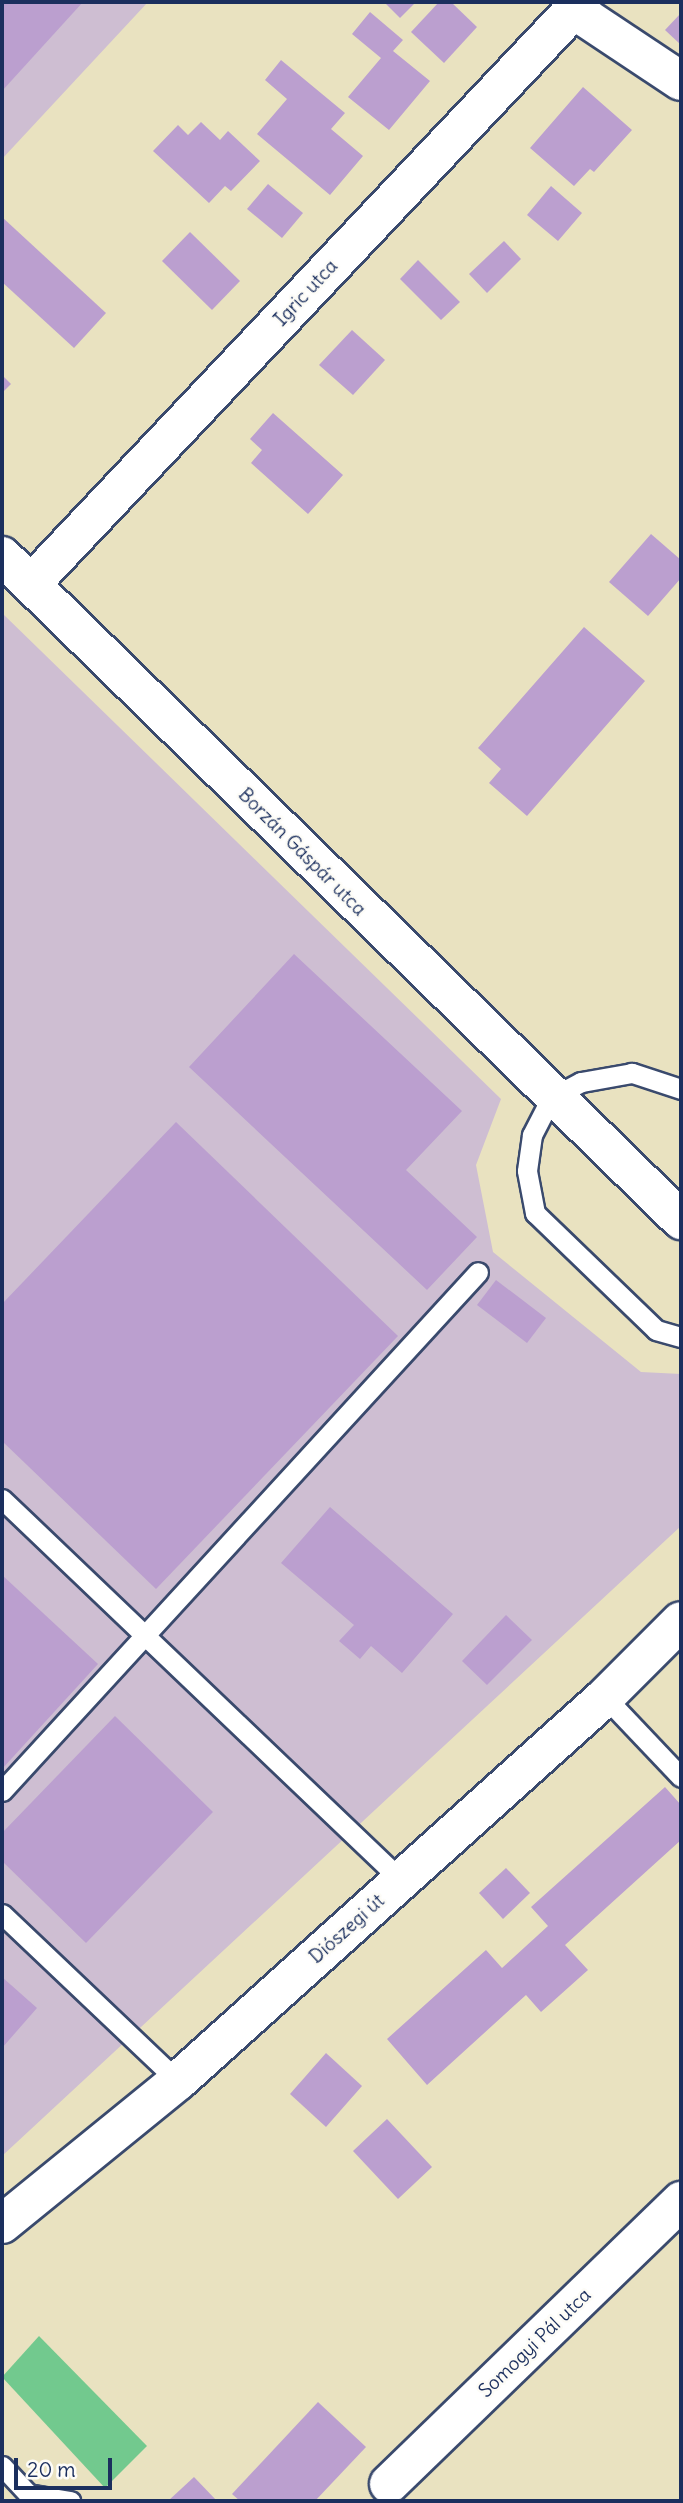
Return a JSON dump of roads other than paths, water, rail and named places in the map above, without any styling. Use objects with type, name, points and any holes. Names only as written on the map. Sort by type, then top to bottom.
[{"type":"street","points":[[578,6],[681,81]]},
{"type":"street","name":"Igric utca","points":[[31,584],[578,6]]},
{"type":"street","name":"Borzán Gáspár utca","points":[[2,556],[551,1098],[681,1220]]},
{"type":"street","name":"Borzán Gáspár utca","points":[[605,1146],[681,1237]]},
{"type":"street","name":"Diószegi út","points":[[2,2224],[178,2081],[605,1697],[681,1621]]},
{"type":"street","name":"Somogyi Pál utca","points":[[388,2484],[681,2201]]},
{"type":"lane","points":[[681,1089],[632,1073],[581,1082],[551,1098],[532,1135],[527,1171],[535,1213],[656,1330],[681,1337]]},
{"type":"lane","points":[[2,1791],[478,1272]]},
{"type":"lane","points":[[2,1499],[401,1880]]},
{"type":"lane","points":[[605,1697],[681,1777]]},
{"type":"lane","points":[[2,1914],[178,2081]]},
{"type":"lane","points":[[2,2466],[28,2494],[70,2501]]}]
